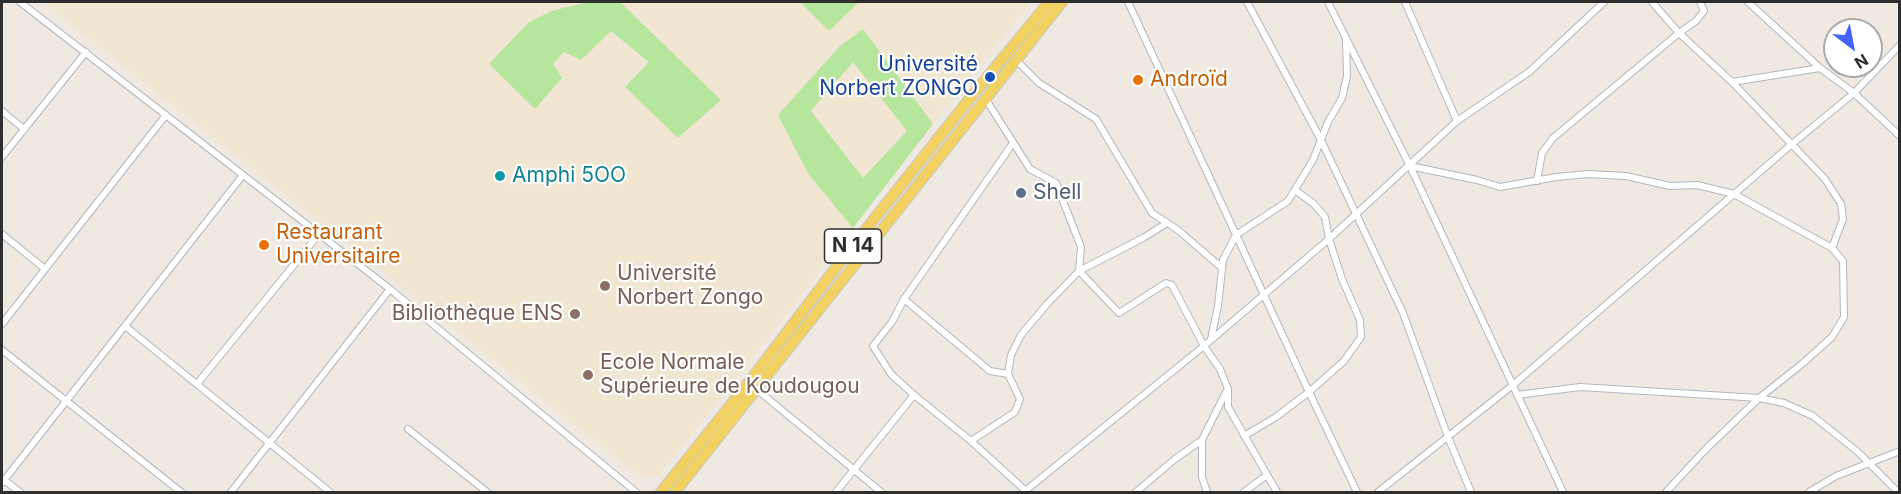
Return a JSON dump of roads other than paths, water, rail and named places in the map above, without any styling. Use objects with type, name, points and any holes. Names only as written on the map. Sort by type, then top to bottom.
[{"type":"main road","name":"N 14","points":[[661,492],[967,101],[1049,2]]},
{"type":"main road","name":"N 14","points":[[675,492],[1062,2]]},
{"type":"street","points":[[20,2],[390,289],[636,492]]},
{"type":"street","points":[[1128,2],[1357,492]]},
{"type":"street","points":[[1247,2],[1321,140],[1403,313],[1448,437],[1471,492]]},
{"type":"street","points":[[1328,2],[1410,165],[1563,492]]},
{"type":"street","points":[[1405,2],[1456,121]]},
{"type":"street","points":[[1013,142],[904,299],[892,322],[873,346],[891,374],[971,441],[1026,492],[1329,239],[1456,121],[1529,72],[1604,2]]},
{"type":"street","points":[[1652,2],[1679,33],[1732,82],[1825,179],[1841,204],[1843,219],[1832,248]]},
{"type":"street","points":[[1537,181],[1542,153],[1553,138],[1696,21],[1704,11],[1700,2]]},
{"type":"street","points":[[1748,2],[1820,68],[1854,93],[1899,136]]},
{"type":"street","points":[[1210,340],[1218,306],[1223,260],[1236,235],[1288,201],[1313,160],[1328,122],[1342,98],[1347,76],[1346,38]]},
{"type":"street","points":[[1378,492],[1513,385],[1854,93],[1899,45]]},
{"type":"street","points":[[2,157],[86,52]]},
{"type":"street","points":[[1016,60],[1039,83],[1096,119],[1152,213],[1178,230],[1222,268]]},
{"type":"street","points":[[1732,82],[1820,68]]},
{"type":"street","points":[[984,98],[1030,169],[1056,183],[1081,247],[1079,271],[1119,313],[1166,283],[1172,285],[1203,346],[1221,369],[1228,389],[1228,407],[1278,492]]},
{"type":"street","points":[[2,111],[24,129]]},
{"type":"street","points":[[2,324],[166,115]]},
{"type":"street","points":[[1410,165],[1500,187],[1588,174],[1626,176],[1670,186],[1697,185],[1734,194],[1832,248],[1844,261],[1844,317],[1832,337],[1760,398],[1705,450],[1666,492]]},
{"type":"street","points":[[20,492],[3,481],[243,174]]},
{"type":"street","points":[[1244,436],[1276,417],[1309,392],[1344,361],[1361,337],[1360,320],[1342,279],[1329,239],[1325,217],[1314,204],[1295,190]]},
{"type":"street","points":[[971,441],[1015,411],[1020,399],[1008,374],[1011,355],[1021,335],[1079,271],[1167,223]]},
{"type":"street","points":[[2,234],[45,269]]},
{"type":"street","points":[[197,384],[319,234]]},
{"type":"street","points":[[231,492],[390,289]]},
{"type":"street","points":[[904,299],[990,371],[1008,374]]},
{"type":"street","points":[[124,326],[330,492]]},
{"type":"street","points":[[2,350],[181,492]]},
{"type":"street","points":[[1517,394],[1580,387],[1760,398],[1784,403],[1813,416],[1868,462],[1898,492]]},
{"type":"street","points":[[755,388],[881,492]]},
{"type":"street","points":[[1207,492],[1202,477],[1202,440],[1228,389]]},
{"type":"street","points":[[836,492],[914,395]]},
{"type":"street","points":[[408,429],[487,492]]},
{"type":"street","points":[[1136,492],[1202,440]]},
{"type":"street","points":[[1809,492],[1836,476],[1899,451]]},
{"type":"street","points":[[1244,492],[1267,475]]},
{"type":"place","name":"Université Norbert ZONGO","points":[[990,77]]},
{"type":"place","name":"Androïd","points":[[1138,80]]},
{"type":"place","name":"Amphi 5OO","points":[[500,176]]},
{"type":"place","name":"Shell","points":[[1021,193]]},
{"type":"place","name":"Restaurant Universitaire","points":[[264,245]]},
{"type":"place","name":"Université Norbert Zongo","points":[[605,286]]},
{"type":"place","name":"Bibliothèque ENS","points":[[575,314]]},
{"type":"place","name":"Ecole Normale Supérieure de Koudougou","points":[[588,375]]}]
